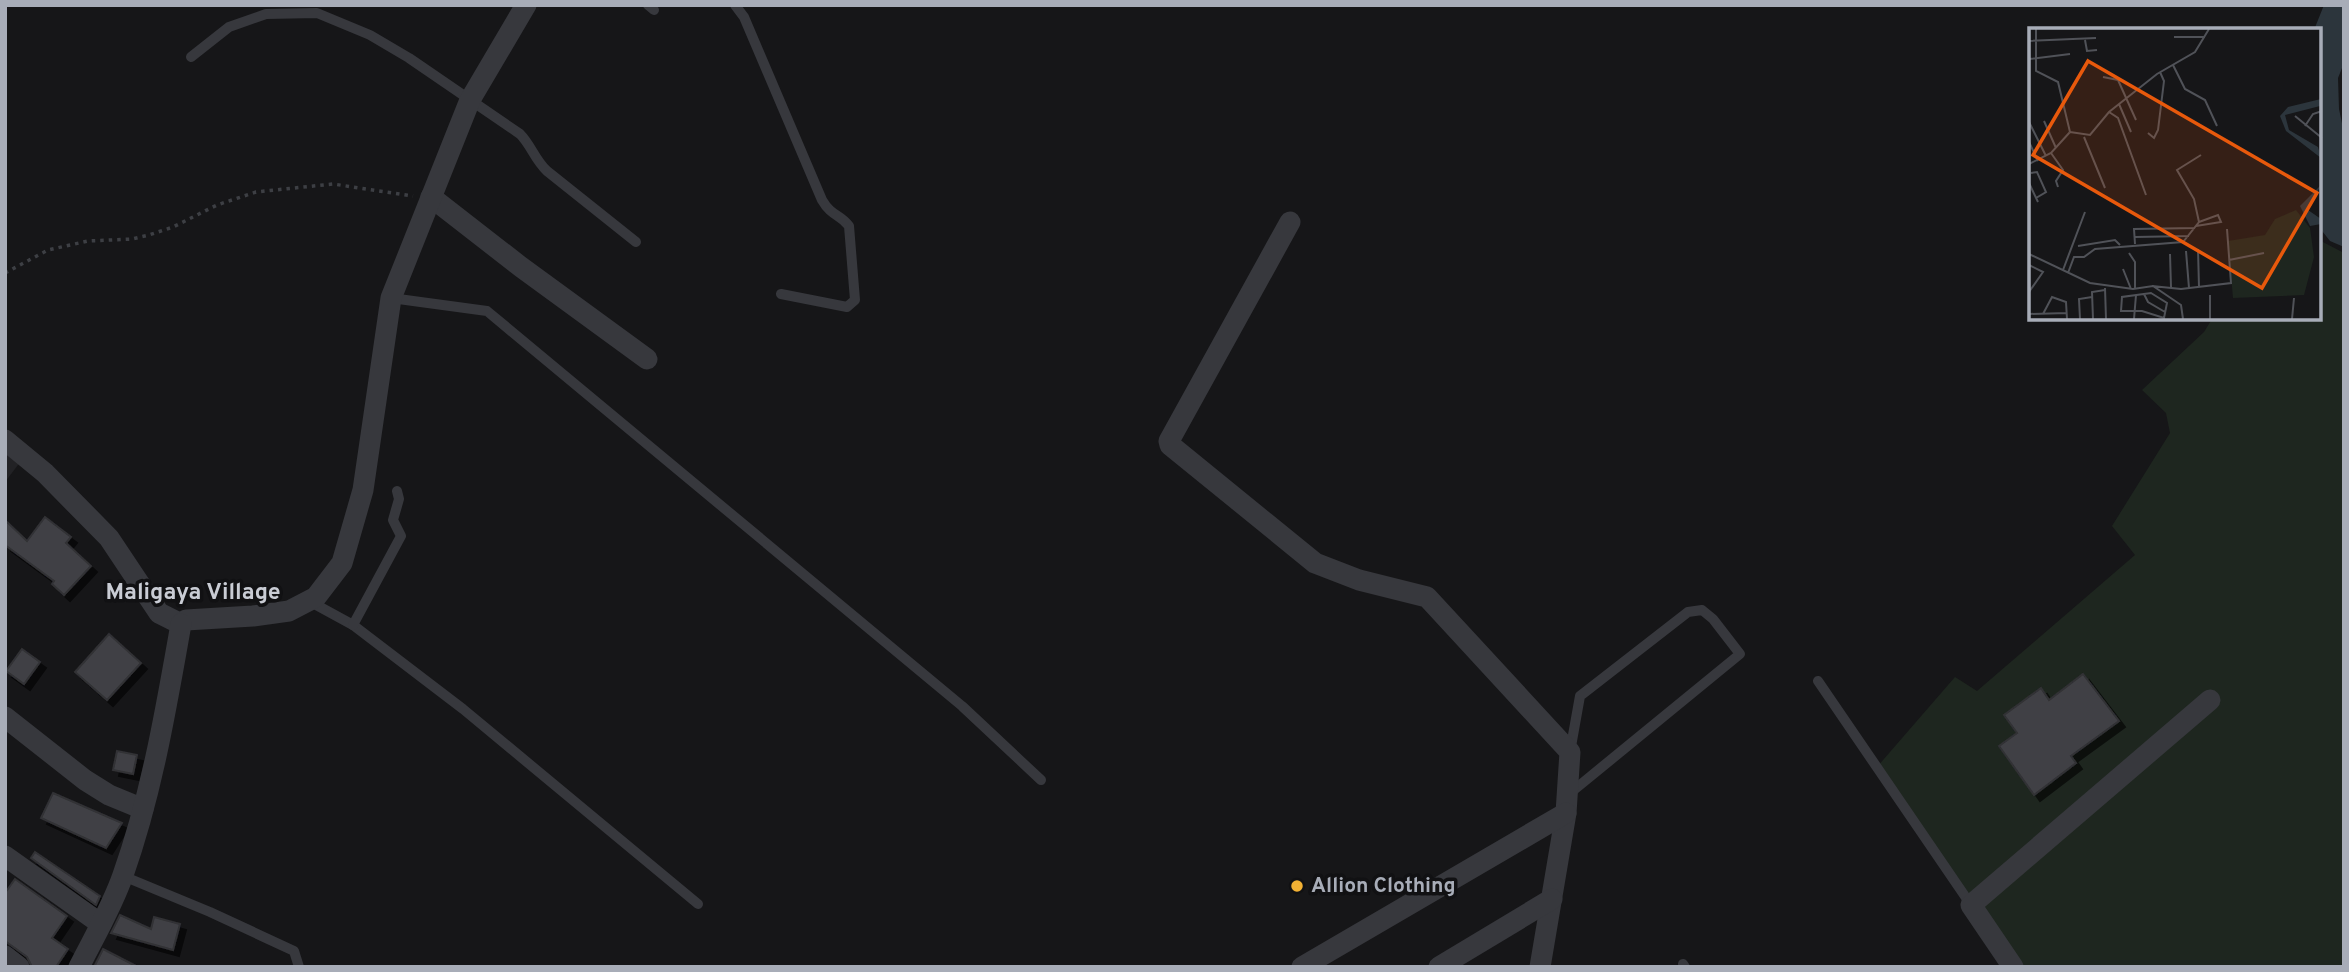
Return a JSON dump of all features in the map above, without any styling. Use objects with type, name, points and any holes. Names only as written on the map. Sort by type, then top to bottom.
[{"type":"street","points":[[79,967],[123,876],[144,809],[158,754],[181,624],[186,620],[289,611],[316,597],[342,563],[363,490],[391,298],[470,100],[526,5]]},
{"type":"street","points":[[431,197],[647,359]]},
{"type":"street","points":[[1290,222],[1169,441],[1170,445],[1315,563],[1359,580],[1427,597],[1570,752],[1567,804],[1540,967]]},
{"type":"street","points":[[5,440],[45,473],[109,538],[159,614],[181,624]]},
{"type":"street","points":[[2013,967],[1971,905],[2210,700]]},
{"type":"street","points":[[5,717],[109,796],[144,809]]},
{"type":"street","points":[[1302,967],[1567,804]]},
{"type":"street","points":[[5,856],[100,924]]},
{"type":"street","points":[[1439,967],[1552,899]]},
{"type":"street","points":[[5,956],[19,967]]},
{"type":"lane","points":[[735,5],[744,17],[822,200],[830,213],[843,218],[849,226],[855,300],[847,307],[781,294]]},
{"type":"lane","points":[[191,57],[229,26],[266,14],[317,13],[370,35],[409,58],[520,134],[527,141],[538,163],[636,242]]},
{"type":"lane","points":[[391,298],[487,310],[962,706],[1041,780]]},
{"type":"lane","points":[[353,625],[401,536],[393,520],[399,499],[397,491]]},
{"type":"lane","points":[[309,601],[353,625],[463,709],[698,904]]},
{"type":"lane","points":[[1567,804],[1740,654],[1713,619],[1702,610],[1688,612],[1580,696],[1570,752]]},
{"type":"lane","points":[[1818,681],[1971,905]]},
{"type":"lane","points":[[123,876],[294,951],[299,967]]},
{"type":"path","points":[[5,273],[48,250],[88,242],[120,241],[173,228],[217,205],[256,192],[333,184],[431,197]]},
{"type":"shaded area","points":[[2324,5],[2344,5],[2344,63],[2338,78],[2339,109],[2344,133],[2344,247],[2330,241],[2321,230],[2321,28],[2315,28]]},
{"type":"shaded area","points":[[2321,241],[2344,253],[2344,967],[2017,967],[1877,767],[1955,677],[1977,691],[2135,555],[2112,526],[2170,433],[2166,413],[2142,390],[2204,332],[2211,320],[2321,320]]},
{"type":"shaded area","points":[[5,447],[21,461],[5,482]]},
{"type":"building","points":[[45,517],[71,537],[66,543],[91,566],[64,595],[52,584],[54,581],[5,545],[5,520],[27,541]]},
{"type":"building","points":[[109,634],[141,663],[107,700],[75,672]]},
{"type":"building","points":[[22,649],[40,662],[24,684],[6,671]]},
{"type":"building","points":[[2083,674],[2119,721],[2071,756],[2076,763],[2034,795],[1999,746],[2017,733],[2004,715],[2041,688],[2049,700]]},
{"type":"building","points":[[117,751],[137,755],[133,774],[113,770]]},
{"type":"building","points":[[53,793],[122,823],[106,848],[41,818]]},
{"type":"building","points":[[35,852],[100,896],[96,905],[31,858]]},
{"type":"building","points":[[15,879],[67,916],[52,938],[68,949],[56,967],[32,967],[27,957],[5,941],[5,893]]},
{"type":"building","points":[[120,915],[151,929],[154,917],[180,924],[173,950],[111,933]]},
{"type":"building","points":[[103,949],[138,967],[94,967]]},
{"type":"place","name":"Allion Clothing","points":[[1297,886]]},
{"type":"district","name":"Maligaya Village","points":[[193,593]]}]
